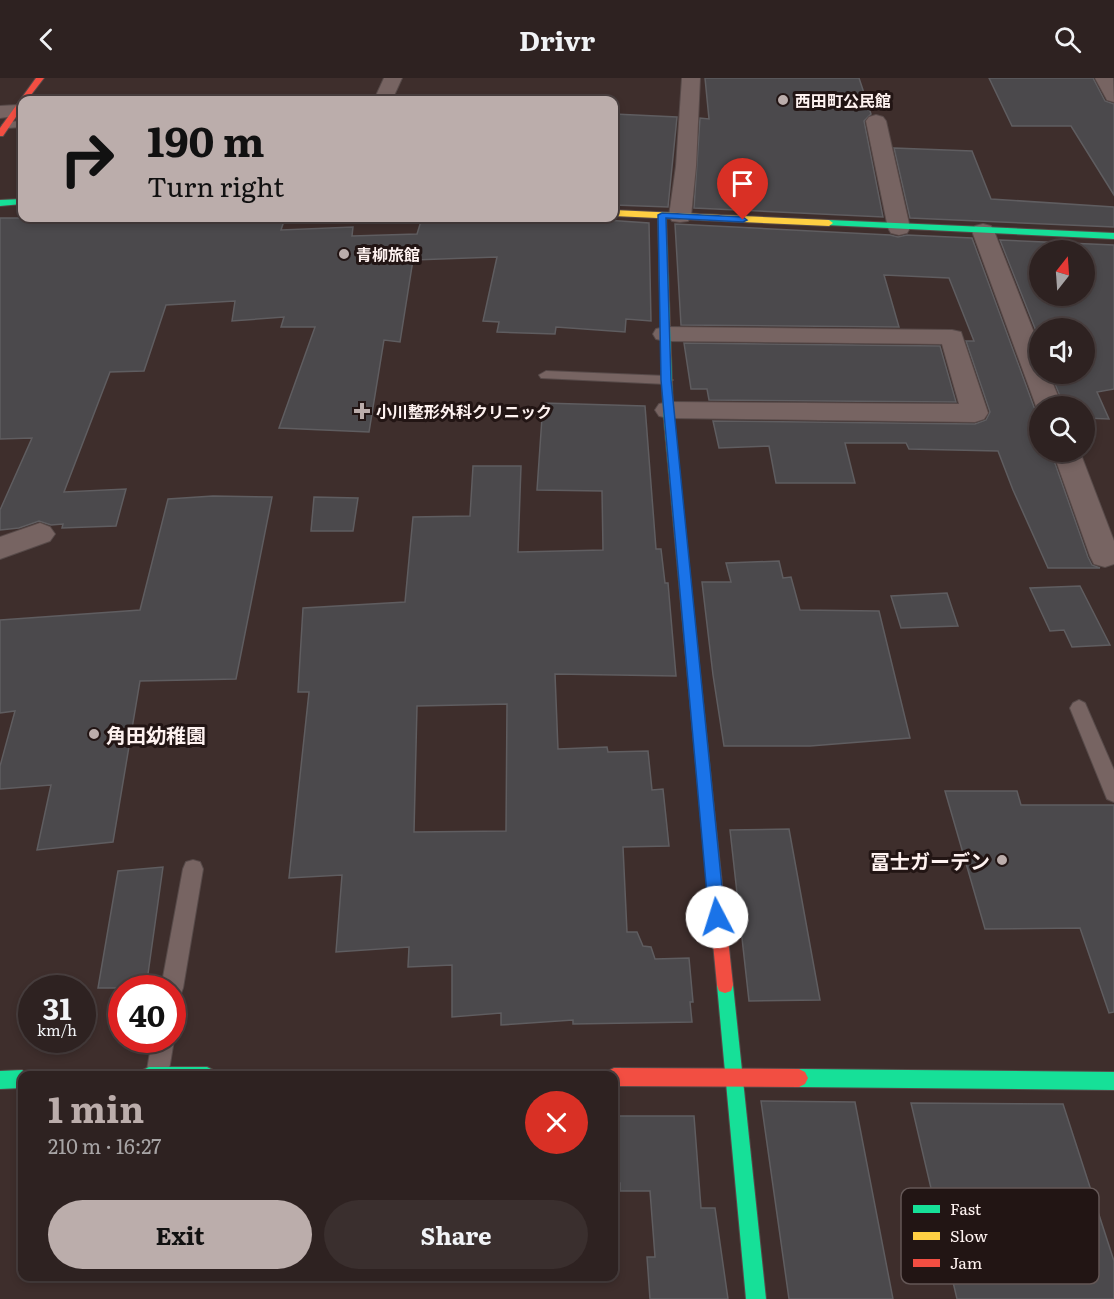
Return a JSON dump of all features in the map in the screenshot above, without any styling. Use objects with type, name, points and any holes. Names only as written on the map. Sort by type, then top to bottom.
[{"type":"street","points":[[27,96],[40,78]]},
{"type":"street","points":[[385,96],[393,78]]},
{"type":"street","points":[[691,78],[686,166],[671,216],[665,334],[666,380],[732,1078],[756,1299]]},
{"type":"street","points":[[1104,78],[1114,96]]},
{"type":"street","points":[[876,121],[899,228]]},
{"type":"street","points":[[0,203],[18,202]]},
{"type":"street","points":[[618,213],[899,228],[1114,236]]},
{"type":"street","points":[[983,231],[1045,396]]},
{"type":"street","points":[[665,334],[952,337],[975,413],[668,410]]},
{"type":"street","points":[[1070,462],[1105,556]]},
{"type":"street","points":[[0,548],[40,534]]},
{"type":"street","points":[[618,1077],[1114,1081]]},
{"type":"street","points":[[0,1080],[18,1079]]},
{"type":"lane","points":[[546,375],[666,380]]},
{"type":"lane","points":[[1078,708],[1114,793]]},
{"type":"lane","points":[[174,975],[193,869]]},
{"type":"lane","points":[[158,1071],[161,1053]]},
{"type":"building","points":[[705,78],[859,78],[871,114],[864,121],[883,217],[694,208],[700,118],[709,119]]},
{"type":"building","points":[[989,78],[1093,78],[1105,101],[1114,104],[1114,195],[1071,126],[1012,126]]},
{"type":"building","points":[[618,114],[677,117],[668,207],[618,205]]},
{"type":"building","points":[[894,148],[972,151],[991,199],[1114,207],[1114,227],[910,218]]},
{"type":"building","points":[[0,218],[18,218],[18,222],[284,222],[281,230],[353,227],[352,236],[417,234],[421,222],[618,221],[649,223],[651,321],[626,319],[625,332],[556,327],[555,334],[497,332],[499,322],[483,321],[497,257],[413,260],[400,342],[384,340],[369,432],[279,428],[315,327],[281,327],[284,317],[232,321],[235,301],[166,305],[144,371],[110,372],[64,492],[126,489],[116,526],[62,528],[63,524],[51,525],[39,521],[19,528],[0,530],[0,510],[32,438],[0,439]]},
{"type":"building","points":[[675,224],[898,237],[907,235],[972,238],[1030,396],[1029,462],[1055,462],[1088,557],[1092,565],[1100,568],[1048,568],[998,451],[909,449],[906,443],[845,443],[855,483],[776,483],[769,446],[719,448],[713,421],[975,424],[986,420],[990,412],[966,341],[974,341],[949,278],[884,275],[899,327],[681,325]]},
{"type":"building","points":[[1000,240],[1029,241],[1029,306],[1095,306],[1095,244],[1114,245],[1114,389],[1097,392],[1109,419],[1095,418],[1095,396],[1060,396],[1055,384],[1095,384],[1095,318],[1031,318]]},
{"type":"building","points":[[684,343],[940,346],[956,402],[709,400],[707,389],[691,389]]},
{"type":"building","points":[[543,403],[645,406],[656,549],[661,549],[665,583],[668,583],[676,676],[555,674],[558,749],[607,747],[608,752],[648,751],[652,790],[663,789],[669,846],[623,847],[627,932],[637,932],[643,946],[651,947],[655,959],[689,958],[693,1002],[690,1002],[692,1022],[573,1024],[573,1020],[501,1025],[501,1013],[452,1017],[452,965],[408,967],[409,947],[336,952],[342,875],[289,878],[309,692],[298,692],[303,608],[405,602],[413,517],[470,516],[473,466],[521,466],[518,552],[603,550],[602,491],[537,490]],"holes":[[[507,704],[506,831],[414,832],[417,706]]]},
{"type":"building","points":[[213,496],[272,497],[236,679],[140,681],[113,842],[37,850],[51,785],[0,789],[0,766],[15,711],[0,713],[0,620],[140,610],[168,499]]},
{"type":"building","points":[[314,497],[358,498],[353,531],[311,531]]},
{"type":"building","points":[[779,561],[783,578],[791,577],[800,610],[879,611],[910,738],[810,746],[724,746],[702,582],[731,582],[726,563]]},
{"type":"building","points":[[1080,586],[1110,645],[1072,647],[1064,630],[1050,631],[1030,588]]},
{"type":"building","points":[[947,593],[958,626],[901,628],[891,596]]},
{"type":"building","points":[[945,791],[1017,791],[1021,805],[1114,805],[1114,1012],[1109,1013],[1080,928],[985,929]]},
{"type":"building","points":[[789,829],[820,1000],[749,1001],[730,830]]},
{"type":"building","points":[[163,867],[148,975],[108,975],[108,988],[98,988],[118,871]]},
{"type":"building","points":[[761,1101],[855,1102],[893,1299],[789,1299]]},
{"type":"building","points":[[911,1103],[1063,1104],[1090,1188],[931,1188]]},
{"type":"building","points":[[618,1116],[694,1116],[701,1208],[715,1208],[728,1299],[650,1299],[647,1257],[655,1257],[650,1191],[620,1191],[620,1183],[618,1183]]},
{"type":"building","points":[[1099,1215],[1114,1261],[1114,1299],[957,1299],[953,1284],[1099,1284]]},
{"type":"traffic: fast","points":[[0,203],[18,202]]},
{"type":"traffic: fast","points":[[662,215],[668,410],[708,819]]},
{"type":"traffic: fast","points":[[829,223],[1114,236]]},
{"type":"traffic: fast","points":[[725,985],[756,1299]]},
{"type":"traffic: fast","points":[[799,1078],[1114,1081]]},
{"type":"traffic: fast","points":[[0,1080],[18,1079]]},
{"type":"traffic: slow","points":[[618,213],[829,223]]},
{"type":"traffic: jam","points":[[27,96],[40,78]]},
{"type":"traffic: jam","points":[[0,134],[18,109]]},
{"type":"traffic: jam","points":[[708,819],[725,985]]},
{"type":"traffic: jam","points":[[618,1077],[799,1078]]},
{"type":"place","name":"西田町公民館","points":[[783,100]]},
{"type":"place","name":"青柳旅館","points":[[344,254]]},
{"type":"place","name":"小川整形外科クリニック","points":[[362,411]]},
{"type":"place","name":"角田幼稚園","points":[[94,734]]},
{"type":"place","name":"冨士ガーデン","points":[[1002,860]]},
{"type":"route","points":[[717,917],[666,380],[662,215],[743,220]]}]
